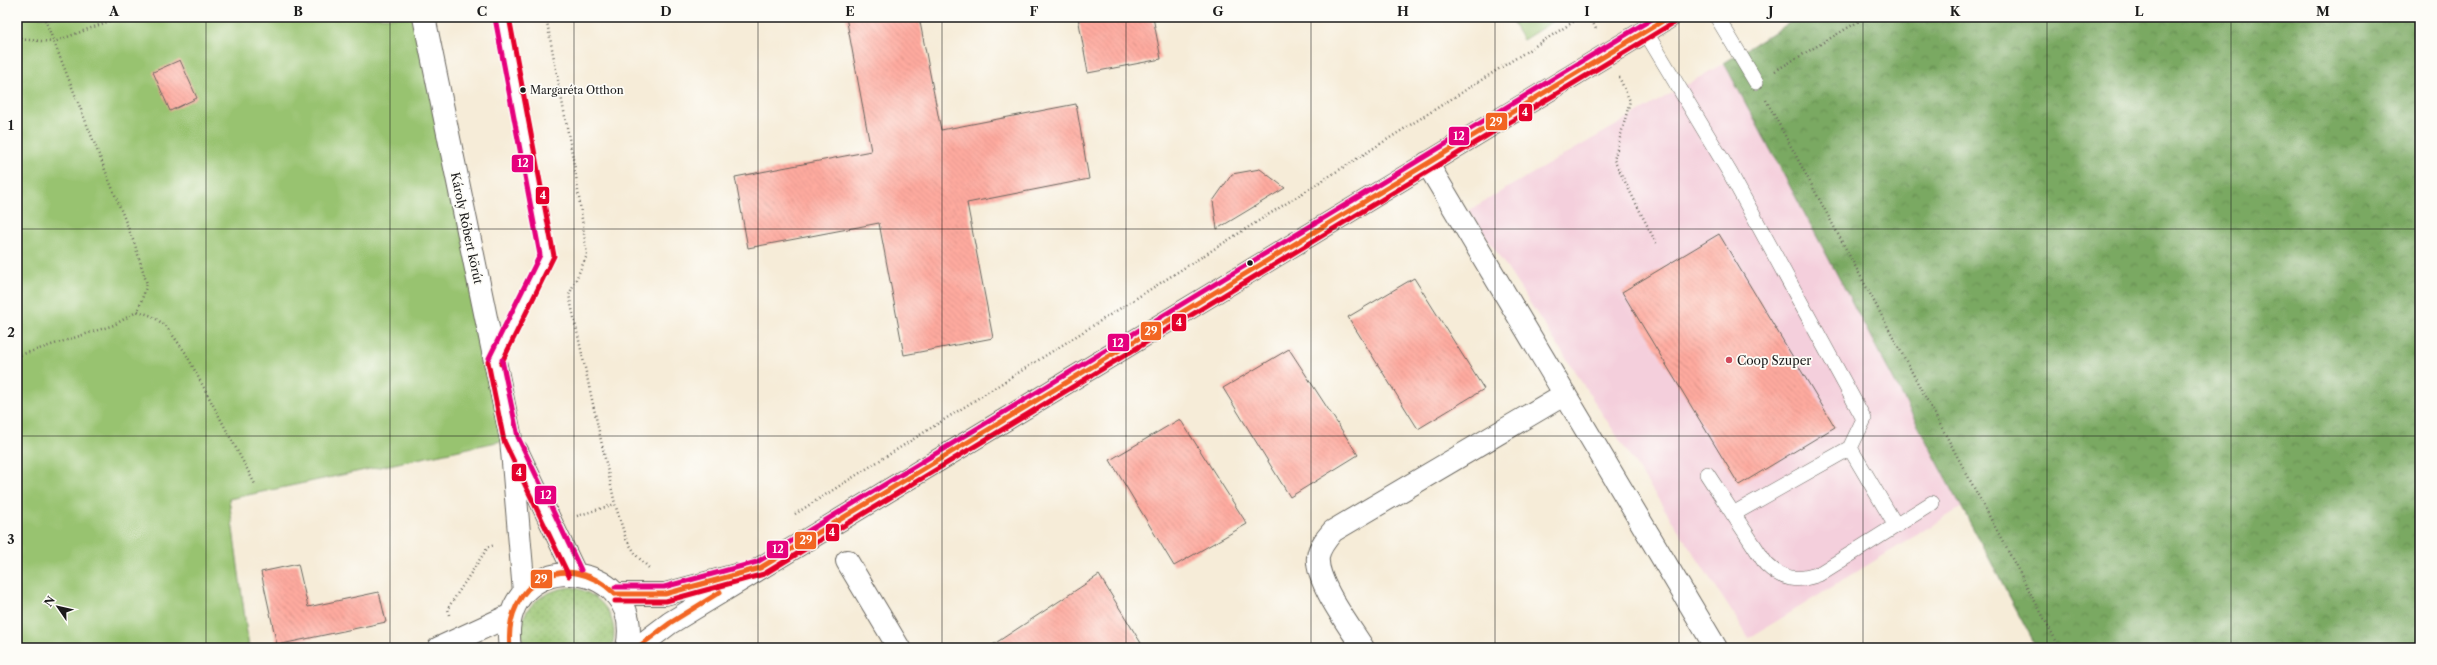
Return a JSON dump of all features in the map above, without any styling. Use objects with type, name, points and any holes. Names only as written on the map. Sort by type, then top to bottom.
[{"type":"street","name":"Károly Róbert körút","points":[[424,17],[511,439],[524,592]]},
{"type":"street","points":[[638,648],[670,623],[1669,17]]},
{"type":"street","points":[[1427,164],[1716,648]]},
{"type":"street","points":[[1363,648],[1321,579],[1318,557],[1327,538],[1333,531],[1565,394]]},
{"type":"street","name":"Károly Róbert körút","points":[[511,439],[575,572]]},
{"type":"street","points":[[847,561],[899,648]]},
{"type":"street","points":[[616,594],[664,594],[760,568]]},
{"type":"street","points":[[510,648],[508,633],[511,615],[516,603],[524,592],[539,580],[556,574],[575,572],[591,576],[616,594],[625,610],[629,628],[627,648]]},
{"type":"street","points":[[439,648],[511,615]]},
{"type":"lane","points":[[494,361],[547,256],[502,17]]},
{"type":"lane","points":[[1717,17],[1756,82]]},
{"type":"lane","points":[[1645,31],[1730,173],[1864,420],[1850,448],[1733,514]]},
{"type":"lane","points":[[1850,448],[1896,526]]},
{"type":"lane","points":[[1707,474],[1766,564],[1774,572],[1795,580],[1806,579],[1818,574],[1932,503]]},
{"type":"path","points":[[17,356],[114,325],[138,311],[147,284],[135,244],[44,17]]},
{"type":"path","points":[[17,39],[54,42],[120,17]]},
{"type":"path","points":[[546,17],[575,169],[587,255],[569,295],[617,511],[626,539],[637,556],[653,572]]},
{"type":"path","points":[[792,516],[1581,17]]},
{"type":"path","points":[[1590,17],[1630,101],[1614,160],[1657,245]]},
{"type":"path","points":[[1866,17],[1756,82],[2060,648]]},
{"type":"path","points":[[138,311],[152,316],[166,326],[185,352],[256,486]]},
{"type":"shaded area","points":[[1724,63],[1962,507],[1749,638],[1469,210]]},
{"type":"green space","points":[[17,17],[424,17],[511,439],[229,499],[249,648],[17,648]]},
{"type":"green space","points":[[1509,17],[1560,17],[1523,40]]},
{"type":"green space","points":[[1799,17],[2420,17],[2420,648],[2037,648],[1724,63]]},
{"type":"green space","points":[[573,587],[592,596],[606,609],[611,617],[613,627],[614,637],[612,648],[524,648],[521,635],[522,624],[525,614],[532,605],[550,592]]},
{"type":"building","points":[[846,17],[919,17],[941,130],[1076,104],[1089,179],[967,203],[993,338],[904,355],[879,223],[748,248],[735,177],[871,151]]},
{"type":"building","points":[[1078,17],[1153,17],[1161,59],[1088,73]]},
{"type":"building","points":[[180,60],[197,98],[170,111],[153,72]]},
{"type":"building","points":[[1260,169],[1285,188],[1217,229],[1213,201],[1232,174]]},
{"type":"building","name":"Coop Szuper","points":[[1719,234],[1835,427],[1739,485],[1622,292]]},
{"type":"building","points":[[1414,278],[1484,389],[1418,429],[1348,317]]},
{"type":"building","points":[[1289,349],[1358,455],[1290,497],[1223,388]]},
{"type":"building","points":[[1180,419],[1247,524],[1174,566],[1110,460]]},
{"type":"building","points":[[298,564],[308,607],[379,592],[386,622],[277,645],[261,572]]},
{"type":"building","points":[[1099,575],[1144,648],[988,648]]},
{"type":"transit line","name":"4","points":[[501,364],[554,256],[509,17]]},
{"type":"transit line","name":"12","points":[[615,587],[664,587],[757,562],[1655,17]]},
{"type":"transit line","name":"29","points":[[615,594],[665,594],[760,568],[1669,17]]},
{"type":"transit line","name":"12","points":[[489,358],[540,255],[495,18]]},
{"type":"transit line","name":"4","points":[[615,601],[666,601],[764,574],[1673,23]]},
{"type":"transit line","name":"12","points":[[502,360],[518,437],[581,570]]},
{"type":"transit line","name":"4","points":[[488,362],[504,441],[569,576]]},
{"type":"transit line","name":"29","points":[[510,648],[511,625],[517,605],[527,590],[542,579],[559,573],[577,573],[596,580],[615,594]]},
{"type":"transit line","name":"29","points":[[637,648],[670,623],[720,592]]},
{"type":"place","name":"Margaréta Otthon","points":[[523,90]]},
{"type":"place","name":"Coop Szuper","points":[[1729,360]]}]
